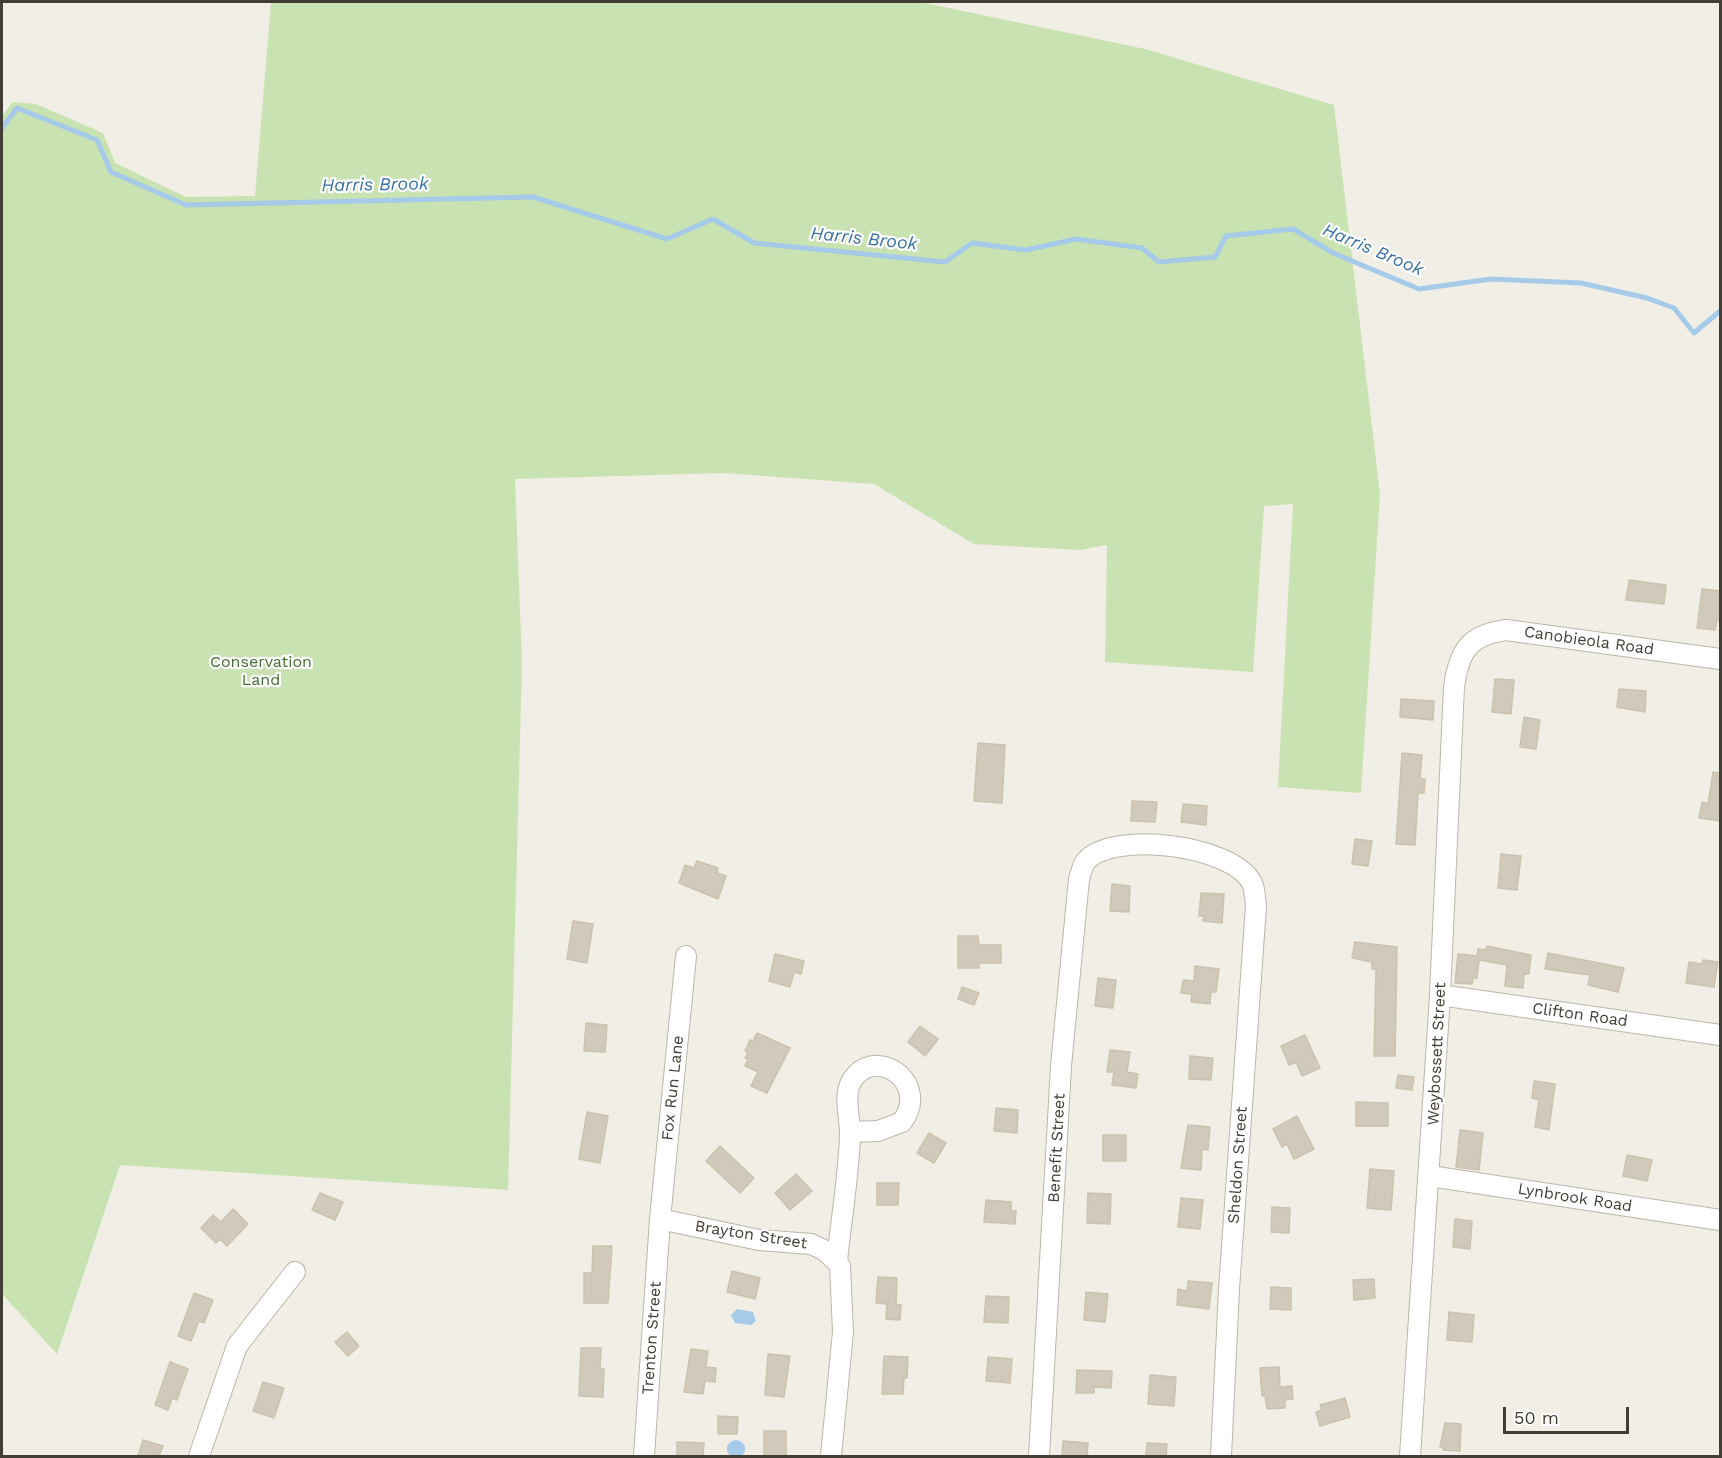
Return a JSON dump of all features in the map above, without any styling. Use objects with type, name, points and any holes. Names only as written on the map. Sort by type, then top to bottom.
[{"type":"street","name":"Canobieola Road","points":[[1464,652],[1470,643],[1479,637],[1506,630],[1720,659]]},
{"type":"street","name":"Weybossett Street","points":[[1410,1456],[1430,1176],[1454,687],[1464,652]]},
{"type":"street","name":"Benefit Street","points":[[1039,1456],[1061,1066],[1072,944],[1083,865],[1101,851],[1113,846],[1149,846],[1196,850],[1226,859],[1246,876]]},
{"type":"street","name":"Sheldon Street","points":[[1221,1456],[1229,1289],[1256,910],[1252,884],[1246,876]]},
{"type":"street","name":"Fox Run Lane","points":[[660,1219],[686,956]]},
{"type":"street","name":"Clifton Road","points":[[1440,995],[1720,1035]]},
{"type":"street","points":[[831,1456],[843,1332],[840,1266],[837,1262],[850,1132]]},
{"type":"street","name":"Lynbrook Road","points":[[1430,1176],[1720,1220]]},
{"type":"street","name":"Brayton Street","points":[[660,1219],[759,1240],[811,1244],[824,1250],[837,1262]]},
{"type":"street","name":"Trenton Street","points":[[644,1456],[660,1219]]},
{"type":"street","points":[[200,1456],[237,1346],[295,1272]]},
{"type":"green space","name":"Conservation Land","points":[[271,2],[920,2],[1145,49],[1334,105],[1380,494],[1361,793],[1278,787],[1293,504],[1264,506],[1253,672],[1105,662],[1107,545],[1079,550],[974,544],[874,484],[724,473],[515,479],[522,664],[508,1190],[120,1165],[57,1354],[2,1294],[2,116],[13,102],[36,104],[103,133],[115,163],[186,197],[255,196]]},
{"type":"water","points":[[737,1309],[753,1312],[756,1321],[751,1325],[735,1323],[731,1315]]},
{"type":"water","points":[[736,1440],[742,1443],[745,1449],[742,1455],[736,1458],[730,1455],[727,1449],[730,1443]]},
{"type":"building","points":[[1629,580],[1666,585],[1664,604],[1626,600]]},
{"type":"building","points":[[1702,589],[1720,591],[1720,621],[1717,620],[1715,630],[1697,628]]},
{"type":"building","points":[[1495,679],[1514,680],[1511,714],[1492,712]]},
{"type":"building","points":[[1619,689],[1646,691],[1645,712],[1617,707]]},
{"type":"building","points":[[1401,699],[1434,701],[1433,720],[1400,717]]},
{"type":"building","points":[[1524,717],[1540,720],[1536,749],[1520,747]]},
{"type":"building","points":[[978,743],[1005,745],[1002,803],[974,801]]},
{"type":"building","points":[[1402,753],[1422,755],[1420,779],[1425,779],[1424,793],[1418,793],[1415,845],[1396,844]]},
{"type":"building","points":[[1713,772],[1720,773],[1720,821],[1699,818],[1702,802],[1708,804]]},
{"type":"building","points":[[1132,801],[1157,802],[1155,822],[1131,821]]},
{"type":"building","points":[[1183,804],[1207,806],[1206,825],[1181,822]]},
{"type":"building","points":[[1355,839],[1372,841],[1368,866],[1352,864]]},
{"type":"building","points":[[1501,854],[1521,856],[1517,890],[1498,888]]},
{"type":"building","points":[[697,861],[718,868],[717,873],[726,876],[718,899],[679,883],[685,865],[694,868]]},
{"type":"building","points":[[1112,884],[1130,886],[1129,912],[1110,911]]},
{"type":"building","points":[[1201,893],[1224,894],[1222,923],[1203,921],[1204,916],[1199,916]]},
{"type":"building","points":[[573,921],[593,924],[587,963],[567,959]]},
{"type":"building","points":[[958,936],[978,936],[979,945],[1001,945],[1001,963],[979,963],[979,968],[958,968]]},
{"type":"building","points":[[1355,942],[1397,947],[1395,1056],[1374,1056],[1376,969],[1372,969],[1372,962],[1352,958]]},
{"type":"building","points":[[1487,946],[1531,955],[1529,974],[1524,974],[1523,988],[1505,986],[1507,965],[1479,960],[1477,978],[1473,978],[1472,984],[1455,983],[1458,954],[1477,956],[1478,949],[1486,950]]},
{"type":"building","points":[[1548,953],[1624,968],[1618,992],[1588,985],[1590,975],[1545,969]]},
{"type":"building","points":[[775,954],[804,961],[801,974],[794,972],[790,987],[769,981]]},
{"type":"building","points":[[1703,960],[1718,962],[1714,987],[1686,983],[1689,962],[1702,964]]},
{"type":"building","points":[[1195,966],[1219,969],[1216,992],[1211,992],[1210,1004],[1191,1002],[1192,994],[1181,993],[1183,980],[1194,981]]},
{"type":"building","points":[[1098,978],[1116,980],[1113,1008],[1095,1006]]},
{"type":"building","points":[[962,987],[979,993],[974,1005],[958,999]]},
{"type":"building","points":[[586,1023],[607,1025],[605,1052],[584,1051]]},
{"type":"building","points":[[920,1026],[938,1039],[925,1056],[908,1042]]},
{"type":"building","points":[[757,1033],[790,1048],[767,1093],[751,1086],[758,1072],[745,1066],[748,1053],[745,1051],[750,1040],[753,1041]]},
{"type":"building","points":[[1305,1035],[1320,1068],[1302,1076],[1296,1062],[1289,1065],[1281,1046]]},
{"type":"building","points":[[1110,1050],[1130,1052],[1127,1072],[1138,1074],[1136,1088],[1112,1085],[1114,1072],[1107,1072]]},
{"type":"building","points":[[1190,1056],[1213,1058],[1211,1080],[1189,1079]]},
{"type":"building","points":[[1398,1075],[1414,1077],[1412,1090],[1396,1088]]},
{"type":"building","points":[[1534,1081],[1555,1084],[1549,1130],[1535,1127],[1539,1100],[1532,1098]]},
{"type":"building","points":[[1356,1102],[1388,1103],[1388,1126],[1356,1126]]},
{"type":"building","points":[[996,1108],[1018,1110],[1017,1133],[994,1131]]},
{"type":"building","points":[[587,1112],[608,1116],[600,1163],[579,1159]]},
{"type":"building","points":[[1297,1116],[1314,1149],[1294,1159],[1287,1144],[1282,1147],[1273,1129]]},
{"type":"building","points":[[1188,1125],[1210,1127],[1208,1150],[1202,1149],[1201,1170],[1181,1168]]},
{"type":"building","points":[[1460,1130],[1483,1133],[1479,1170],[1456,1167]]},
{"type":"building","points":[[929,1133],[946,1143],[934,1163],[917,1153]]},
{"type":"building","points":[[1103,1135],[1126,1135],[1126,1161],[1103,1161]]},
{"type":"building","points":[[720,1146],[754,1178],[740,1193],[706,1161]]},
{"type":"building","points":[[1627,1155],[1652,1160],[1647,1181],[1623,1176]]},
{"type":"building","points":[[1370,1169],[1394,1171],[1391,1210],[1367,1208]]},
{"type":"building","points":[[796,1174],[812,1191],[790,1210],[775,1193]]},
{"type":"building","points":[[877,1183],[899,1183],[898,1205],[877,1205]]},
{"type":"building","points":[[320,1193],[343,1202],[335,1220],[312,1210]]},
{"type":"building","points":[[1088,1193],[1111,1194],[1110,1224],[1087,1223]]},
{"type":"building","points":[[1181,1198],[1203,1200],[1200,1229],[1178,1227]]},
{"type":"building","points":[[986,1200],[1011,1202],[1011,1211],[1016,1211],[1015,1224],[984,1222]]},
{"type":"building","points":[[1272,1207],[1290,1208],[1289,1233],[1271,1232]]},
{"type":"building","points":[[233,1209],[248,1224],[227,1246],[220,1239],[216,1243],[201,1228],[213,1215],[221,1222]]},
{"type":"building","points":[[1455,1219],[1472,1221],[1470,1249],[1453,1247]]},
{"type":"building","points":[[593,1246],[612,1246],[608,1303],[584,1303],[584,1273],[592,1273]]},
{"type":"building","points":[[732,1271],[760,1278],[755,1299],[727,1292]]},
{"type":"building","points":[[878,1277],[897,1278],[896,1304],[901,1305],[900,1320],[886,1319],[887,1304],[876,1303]]},
{"type":"building","points":[[1374,1279],[1375,1298],[1354,1300],[1353,1280]]},
{"type":"building","points":[[1188,1281],[1212,1283],[1209,1309],[1177,1305],[1178,1289],[1187,1291]]},
{"type":"building","points":[[1271,1287],[1291,1288],[1291,1310],[1270,1309]]},
{"type":"building","points":[[1086,1292],[1108,1294],[1105,1322],[1084,1320]]},
{"type":"building","points":[[194,1293],[213,1300],[204,1323],[199,1321],[191,1341],[178,1336]]},
{"type":"building","points":[[986,1296],[1009,1297],[1008,1323],[984,1322]]},
{"type":"building","points":[[1449,1312],[1474,1315],[1472,1342],[1447,1340]]},
{"type":"building","points":[[347,1332],[359,1346],[348,1356],[335,1342]]},
{"type":"building","points":[[581,1348],[601,1348],[600,1369],[604,1369],[603,1397],[579,1396]]},
{"type":"building","points":[[691,1349],[708,1351],[706,1367],[716,1368],[715,1382],[705,1381],[703,1394],[684,1392]]},
{"type":"building","points":[[768,1354],[790,1356],[784,1397],[765,1395]]},
{"type":"building","points":[[884,1356],[908,1357],[907,1378],[904,1378],[903,1394],[882,1394]]},
{"type":"building","points":[[988,1357],[1012,1359],[1010,1383],[986,1381]]},
{"type":"building","points":[[170,1362],[188,1369],[177,1400],[172,1398],[168,1410],[155,1405]]},
{"type":"building","points":[[1279,1367],[1280,1387],[1292,1386],[1293,1399],[1285,1400],[1285,1408],[1267,1409],[1265,1396],[1262,1396],[1260,1368]]},
{"type":"building","points":[[1077,1370],[1112,1371],[1111,1388],[1094,1387],[1094,1393],[1076,1393]]},
{"type":"building","points":[[1150,1375],[1176,1377],[1174,1406],[1148,1404]]},
{"type":"building","points":[[263,1382],[284,1388],[274,1418],[253,1411]]},
{"type":"building","points":[[1345,1398],[1350,1417],[1320,1426],[1316,1412],[1322,1410],[1320,1405]]},
{"type":"building","points":[[718,1416],[738,1417],[737,1434],[718,1434]]},
{"type":"building","points":[[1445,1423],[1461,1424],[1460,1451],[1443,1450],[1443,1447],[1440,1447]]},
{"type":"building","points":[[764,1431],[786,1431],[786,1456],[764,1456]]},
{"type":"building","points":[[143,1440],[163,1446],[159,1456],[138,1456]]},
{"type":"building","points":[[1063,1441],[1088,1443],[1087,1456],[1062,1456]]},
{"type":"building","points":[[677,1442],[704,1443],[703,1456],[677,1456]]},
{"type":"building","points":[[1147,1443],[1167,1444],[1166,1456],[1146,1456]]},
{"type":"waterway","name":"Harris Brook","points":[[2,128],[17,108],[97,140],[111,172],[186,205],[533,197],[667,239],[713,219],[754,243],[945,262],[972,243],[1026,250],[1076,239],[1142,248],[1159,262],[1215,257],[1226,236],[1293,229],[1333,253],[1419,289],[1491,279],[1581,283],[1647,298],[1674,308],[1694,333],[1720,311]]}]
